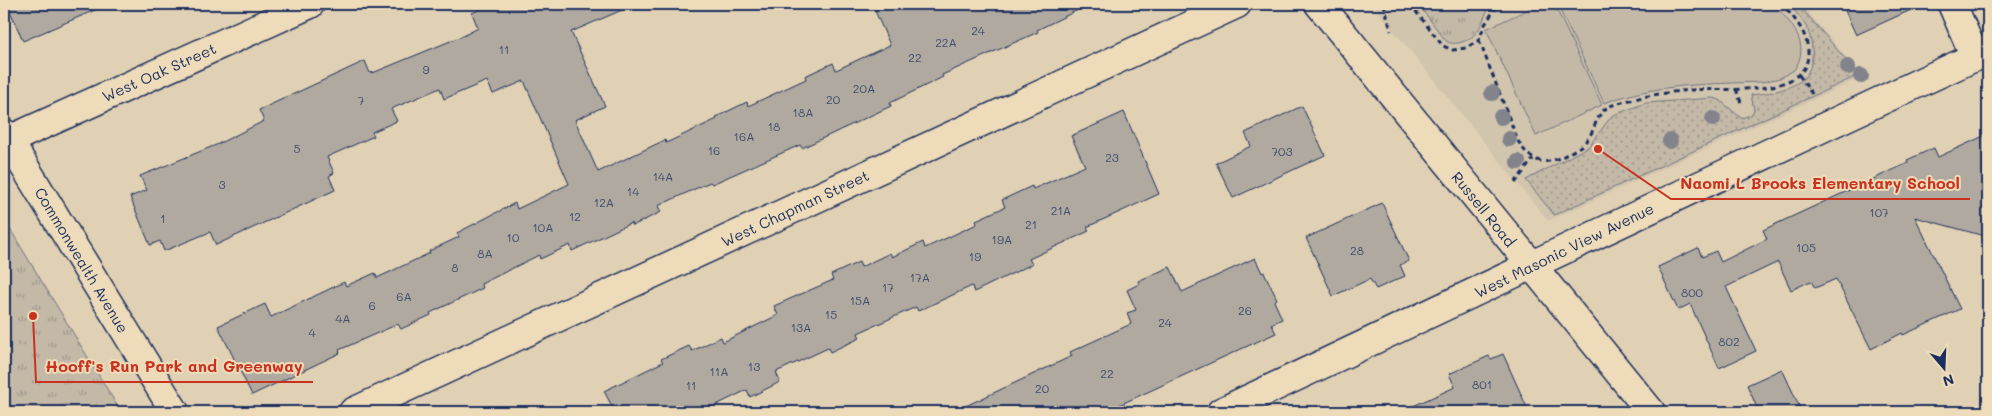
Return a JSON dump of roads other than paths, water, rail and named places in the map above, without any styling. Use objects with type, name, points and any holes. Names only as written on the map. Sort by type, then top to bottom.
[{"type":"street","name":"West Oak Street","points":[[6,136],[310,4]]},
{"type":"street","name":"West Chapman Street","points":[[353,412],[1237,4]]},
{"type":"street","name":"Russell Road","points":[[1319,4],[1652,412]]},
{"type":"street","points":[[1952,4],[1982,54]]},
{"type":"street","name":"West Masonic View Avenue","points":[[1221,412],[1982,54]]},
{"type":"street","name":"Commonwealth Avenue","points":[[6,136],[175,412]]},
{"type":"place","name":"Naomi L Brooks Elementary School","points":[[1598,149]]},
{"type":"place","name":"Hooff's Run Park and Greenway","points":[[33,316]]}]
